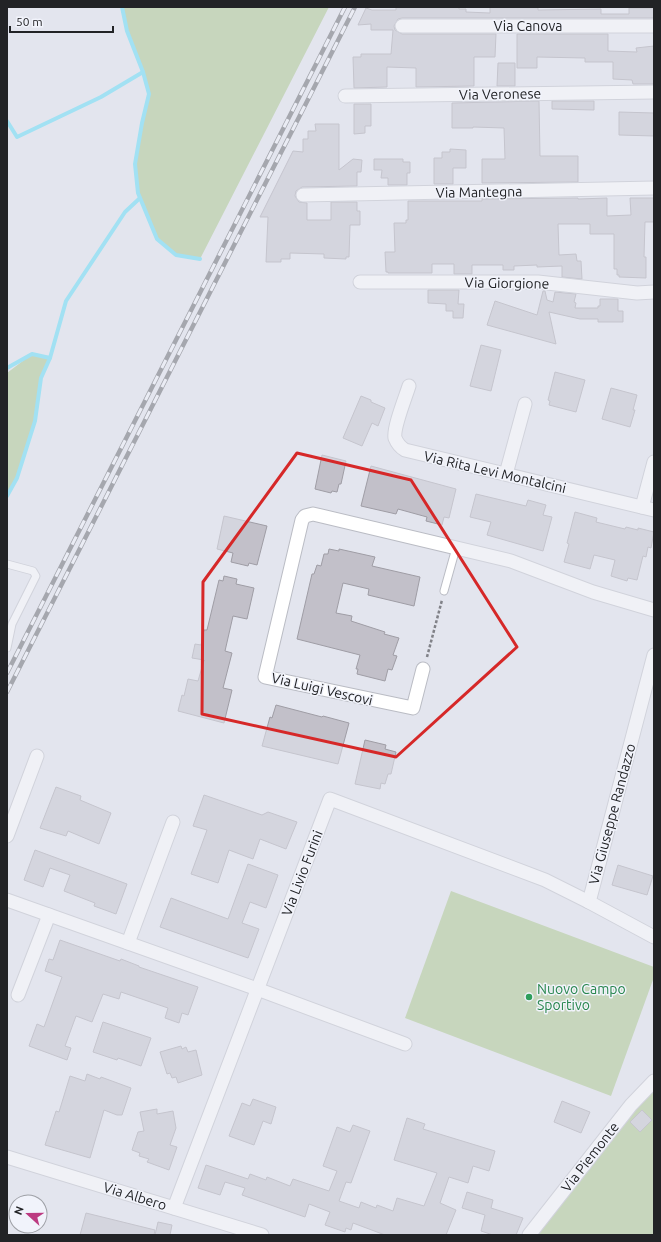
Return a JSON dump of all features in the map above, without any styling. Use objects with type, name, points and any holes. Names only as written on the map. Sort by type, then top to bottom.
[{"type":"street","name":"Via Canova","points":[[402,26],[654,26]]},
{"type":"street","name":"Via Veronese","points":[[345,96],[654,92]]},
{"type":"street","name":"Via Mantegna","points":[[303,195],[654,188]]},
{"type":"street","name":"Via Giorgione","points":[[360,282],[538,282],[638,293],[654,292]]},
{"type":"street","name":"Via Rita Levi Montalcini","points":[[409,386],[395,429],[395,437],[400,446],[405,450],[648,508]]},
{"type":"street","points":[[506,474],[525,404]]},
{"type":"street","points":[[648,508],[654,462]]},
{"type":"street","name":"Via Luigi Vescovi","points":[[423,669],[413,708],[265,677],[302,520],[305,516],[312,514],[511,561],[593,592],[654,610]]},
{"type":"street","name":"Via Giuseppe Randazzo","points":[[654,655],[589,902],[654,937]]},
{"type":"street","points":[[7,836],[37,756]]},
{"type":"street","name":"Via Livio Furini","points":[[174,1208],[330,799],[544,880],[589,902]]},
{"type":"street","points":[[128,943],[173,822]]},
{"type":"street","points":[[7,900],[258,989],[405,1044]]},
{"type":"street","points":[[18,995],[49,915]]},
{"type":"street","name":"Via Piemonte","points":[[529,1235],[631,1105],[654,1081]]},
{"type":"street","name":"Via Albero","points":[[7,1157],[262,1235]]},
{"type":"lane","points":[[444,591],[456,548]]},
{"type":"lane","points":[[7,564],[33,571],[36,576],[12,624],[7,648]]},
{"type":"path","points":[[423,669],[444,591]]},
{"type":"highlighted area","points":[[297,453],[411,480],[517,647],[396,757],[202,714],[203,582]]},
{"type":"green space","points":[[122,7],[329,7],[200,259],[176,255],[157,239],[140,198],[135,164],[149,94],[143,72],[127,31]]},
{"type":"green space","points":[[32,354],[50,358],[41,378],[35,421],[17,478],[7,496],[7,373]]},
{"type":"green space","name":"Nuovo Campo Sportivo","points":[[451,891],[654,967],[654,977],[611,1096],[405,1018]]},
{"type":"green space","points":[[654,1091],[654,1235],[538,1235],[588,1165],[628,1116]]},
{"type":"building","points":[[396,7],[459,7],[459,9],[466,9],[466,12],[490,13],[490,7],[538,7],[538,10],[601,9],[601,14],[629,14],[629,8],[654,8],[654,18],[402,18],[398,19],[394,26],[395,30],[402,34],[496,34],[495,57],[474,57],[474,86],[416,87],[416,68],[387,67],[387,87],[354,88],[353,57],[361,57],[361,54],[391,54],[393,30],[371,30],[371,24],[358,25],[366,8],[372,10],[396,10]]},
{"type":"building","points":[[517,34],[608,34],[608,51],[637,52],[636,48],[654,46],[654,84],[633,84],[632,80],[613,79],[613,62],[585,62],[585,58],[537,57],[537,68],[517,68]]},
{"type":"building","points":[[498,63],[515,63],[515,86],[497,86]]},
{"type":"building","points":[[539,101],[540,156],[578,156],[578,182],[482,183],[482,159],[505,159],[504,128],[452,128],[452,103]]},
{"type":"building","points":[[552,101],[594,101],[594,110],[552,109]]},
{"type":"building","points":[[354,104],[371,104],[371,126],[365,126],[365,133],[354,134]]},
{"type":"building","points":[[619,112],[654,113],[654,136],[619,135]]},
{"type":"building","points":[[315,124],[339,124],[339,170],[353,159],[362,160],[361,172],[357,172],[357,186],[302,187],[296,191],[295,196],[299,202],[307,203],[307,220],[331,220],[331,202],[357,202],[357,211],[360,211],[360,225],[350,225],[349,257],[346,257],[346,259],[324,258],[324,254],[290,253],[290,259],[281,259],[281,262],[266,262],[268,217],[260,217],[293,151],[303,152],[303,139],[308,139],[308,131],[316,131]]},
{"type":"building","points":[[450,149],[466,150],[466,168],[453,168],[453,184],[434,184],[434,158],[442,158],[442,152],[450,152]]},
{"type":"building","points":[[374,159],[403,159],[403,162],[410,162],[410,173],[407,173],[407,185],[388,185],[388,178],[381,178],[382,170],[374,170]]},
{"type":"building","points":[[607,198],[607,216],[631,215],[630,198],[654,198],[654,222],[645,222],[644,257],[646,257],[646,278],[619,277],[619,275],[617,275],[617,269],[614,269],[614,234],[590,234],[590,224],[558,224],[559,255],[576,254],[577,261],[581,261],[582,279],[562,277],[562,266],[537,267],[537,265],[514,266],[514,270],[503,270],[503,265],[472,265],[472,274],[454,274],[454,264],[432,264],[432,273],[386,272],[385,252],[395,252],[394,223],[406,223],[406,220],[408,220],[408,201],[482,201],[482,199]]},
{"type":"building","points":[[428,290],[459,290],[458,304],[464,304],[463,318],[453,318],[453,311],[446,311],[446,304],[428,303]]},
{"type":"building","points":[[543,291],[545,291],[547,300],[553,302],[555,292],[576,294],[574,302],[576,303],[575,308],[598,308],[598,306],[600,306],[600,299],[618,299],[618,311],[623,311],[623,322],[598,322],[598,319],[580,319],[549,312],[556,344],[487,325],[495,301],[537,315]]},
{"type":"building","points":[[481,345],[501,350],[491,391],[470,386]]},
{"type":"building","points":[[555,372],[585,380],[576,412],[549,405],[550,401],[548,400]]},
{"type":"building","points":[[611,388],[637,395],[633,410],[635,410],[630,427],[602,419]]},
{"type":"building","points":[[361,396],[385,408],[378,426],[372,423],[362,446],[343,438]]},
{"type":"building","points":[[322,455],[346,461],[341,484],[339,484],[337,492],[332,491],[331,493],[315,489]]},
{"type":"building","points":[[371,466],[456,489],[449,518],[444,517],[442,525],[426,521],[427,517],[398,509],[396,514],[361,506]]},
{"type":"building","points":[[476,494],[526,506],[528,500],[546,505],[543,515],[552,517],[543,551],[487,535],[491,522],[470,517]]},
{"type":"building","points":[[575,512],[597,518],[596,522],[625,529],[626,527],[638,530],[638,528],[654,532],[651,548],[648,547],[646,557],[643,556],[637,580],[628,578],[627,581],[611,576],[615,560],[594,555],[590,569],[564,562]]},
{"type":"building","points":[[224,516],[267,526],[257,565],[249,563],[248,566],[231,562],[233,553],[217,549]]},
{"type":"building","points":[[329,549],[339,551],[339,549],[375,557],[372,566],[420,577],[414,606],[368,595],[369,589],[343,583],[336,613],[352,616],[351,621],[385,632],[384,634],[399,638],[393,655],[397,656],[392,670],[388,669],[385,681],[357,674],[358,669],[356,669],[360,655],[297,639],[312,574],[314,574],[317,565],[321,566],[324,554],[328,554]]},
{"type":"building","points":[[224,576],[237,579],[236,584],[254,588],[247,619],[233,616],[225,651],[232,653],[223,688],[232,690],[224,723],[178,711],[182,695],[184,696],[188,679],[198,681],[204,660],[192,658],[195,644],[201,645],[204,630],[207,630],[219,580],[223,581]]},
{"type":"building","points":[[276,705],[349,723],[338,764],[262,746],[270,717],[272,718]]},
{"type":"building","points":[[365,740],[386,745],[385,749],[396,752],[391,774],[388,774],[385,784],[381,783],[380,789],[355,784]]},
{"type":"building","points":[[56,787],[81,796],[80,800],[111,813],[99,844],[68,831],[66,836],[40,828]]},
{"type":"building","points":[[204,795],[262,815],[268,812],[297,822],[286,849],[260,839],[253,859],[229,850],[218,883],[191,874],[207,830],[193,826]]},
{"type":"building","points":[[35,850],[127,884],[116,914],[94,906],[95,903],[64,891],[70,875],[50,868],[43,887],[24,880]]},
{"type":"building","points":[[248,864],[278,875],[266,908],[250,902],[242,923],[259,929],[248,958],[160,927],[171,898],[228,919]]},
{"type":"building","points":[[618,865],[653,876],[647,895],[612,885]]},
{"type":"building","points":[[60,940],[120,961],[121,959],[139,967],[198,987],[188,1015],[182,1013],[179,1023],[165,1018],[168,1008],[121,992],[119,999],[103,994],[92,1022],[76,1016],[65,1046],[71,1048],[67,1060],[29,1046],[37,1024],[44,1027],[62,977],[45,971],[49,959],[53,960]]},
{"type":"building","points":[[103,1022],[151,1038],[141,1066],[118,1058],[117,1060],[93,1052]]},
{"type":"building","points":[[181,1046],[182,1049],[186,1047],[188,1052],[196,1050],[202,1075],[178,1083],[176,1077],[172,1078],[170,1073],[167,1074],[160,1052]]},
{"type":"building","points":[[87,1074],[100,1079],[101,1077],[131,1088],[122,1115],[117,1115],[104,1110],[90,1158],[45,1145],[56,1111],[59,1112],[70,1076],[85,1081]]},
{"type":"building","points":[[253,1099],[276,1107],[271,1124],[263,1121],[254,1145],[229,1136],[242,1103],[250,1106]]},
{"type":"building","points":[[562,1101],[590,1112],[581,1133],[554,1122]]},
{"type":"building","points":[[157,1109],[157,1114],[173,1111],[176,1128],[170,1145],[177,1147],[169,1170],[147,1162],[149,1159],[139,1156],[140,1153],[132,1150],[138,1132],[144,1131],[140,1112]]},
{"type":"building","points":[[642,1110],[652,1120],[640,1132],[630,1122]]},
{"type":"building","points":[[407,1118],[425,1124],[423,1129],[495,1151],[489,1171],[473,1166],[468,1183],[449,1177],[440,1203],[456,1210],[446,1235],[385,1235],[353,1223],[351,1230],[346,1228],[345,1232],[325,1225],[330,1212],[309,1204],[305,1217],[242,1195],[245,1188],[225,1182],[220,1195],[198,1188],[206,1165],[248,1179],[250,1174],[266,1180],[267,1177],[290,1186],[293,1179],[329,1191],[337,1171],[323,1166],[337,1127],[350,1132],[353,1125],[370,1131],[351,1183],[346,1182],[339,1201],[359,1208],[361,1202],[376,1208],[377,1205],[393,1211],[397,1198],[424,1206],[437,1173],[394,1160]]},
{"type":"building","points":[[467,1192],[493,1200],[491,1208],[523,1218],[516,1235],[493,1235],[481,1231],[485,1215],[462,1208]]},
{"type":"building","points":[[86,1213],[155,1230],[154,1235],[80,1235]]},
{"type":"building","points":[[158,1222],[172,1225],[170,1235],[155,1235]]},
{"type":"waterway","points":[[122,7],[127,31],[143,72],[149,94],[135,164],[138,193],[157,239],[176,255],[200,259]]},
{"type":"waterway","points":[[7,121],[17,137],[101,97],[143,72]]},
{"type":"waterway","points":[[7,368],[32,354],[50,358],[66,301],[125,212],[140,198]]},
{"type":"waterway","points":[[7,496],[17,478],[35,421],[41,378],[50,358]]},
{"type":"railway","points":[[7,673],[345,7]]},
{"type":"railway","points":[[7,692],[355,7]]},
{"type":"place","name":"Nuovo Campo Sportivo","points":[[529,997]]}]
